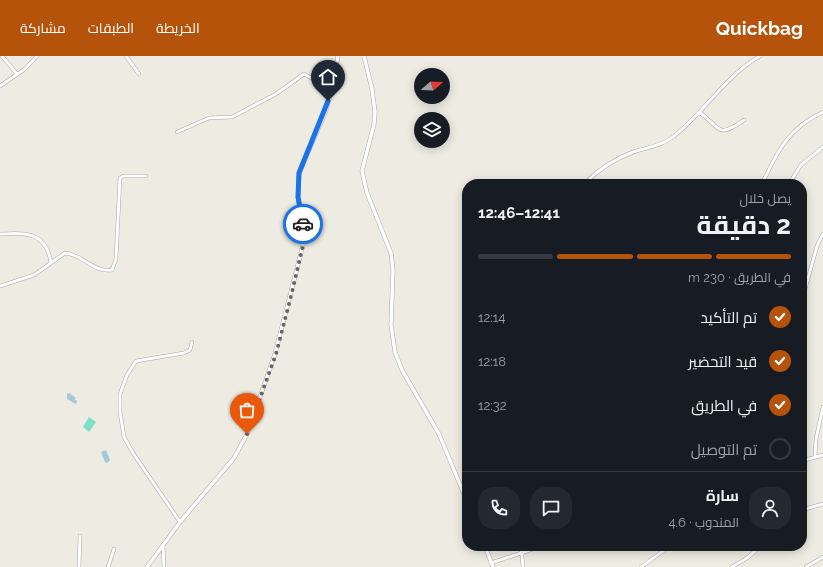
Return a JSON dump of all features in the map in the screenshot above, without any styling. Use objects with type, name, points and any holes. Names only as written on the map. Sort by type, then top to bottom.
[{"type":"street","points":[[2,56],[17,74]]},
{"type":"street","points":[[0,86],[38,56]]},
{"type":"street","points":[[126,56],[139,74]]},
{"type":"street","points":[[147,567],[180,522],[234,458],[247,434],[265,386],[276,354],[303,245],[303,226],[298,197],[299,173],[321,121],[332,89],[338,56]]},
{"type":"street","points":[[364,56],[372,89],[375,112],[374,124],[362,171],[367,193],[391,253],[391,325],[395,352],[402,370],[439,434],[462,489]]},
{"type":"street","points":[[590,179],[600,170],[620,158],[670,139],[699,112],[723,86],[760,56]]},
{"type":"street","points":[[177,132],[209,118],[232,117],[276,94],[304,74],[332,89]]},
{"type":"street","points":[[699,112],[719,130],[724,131],[733,128],[744,120]]},
{"type":"street","points":[[764,179],[780,147],[810,118],[823,112]]},
{"type":"street","points":[[792,179],[801,165],[823,147]]},
{"type":"street","points":[[0,286],[34,275],[60,255],[69,253],[83,259],[98,269],[112,270],[116,259],[120,178],[123,176],[146,176]]},
{"type":"street","points":[[0,234],[34,235],[42,241],[48,250],[50,263]]},
{"type":"street","points":[[807,282],[817,246],[823,234]]},
{"type":"street","points":[[180,522],[127,444],[121,420],[120,394],[127,375],[136,361],[184,353],[190,350],[192,342]]},
{"type":"street","points":[[815,456],[816,439],[823,408]]},
{"type":"street","points":[[807,459],[823,455]]},
{"type":"street","points":[[807,509],[823,504]]},
{"type":"street","points":[[79,567],[80,536]]},
{"type":"street","points":[[163,544],[162,554],[164,567]]},
{"type":"street","points":[[108,567],[114,549]]},
{"type":"street","points":[[487,551],[492,565],[523,551],[523,567]]},
{"type":"street","points":[[641,567],[663,551]]},
{"type":"street","points":[[732,567],[755,551]]},
{"type":"street","points":[[806,567],[823,557]]},
{"type":"green space","points":[[89,417],[96,422],[89,432],[83,427]]},
{"type":"water","points":[[69,393],[76,398],[74,399],[77,401],[76,404],[67,399],[67,394]]},
{"type":"water","points":[[106,450],[110,460],[107,463],[105,462],[101,452]]},
{"type":"way so far","points":[[247,434],[276,354],[303,245],[303,224]]},
{"type":"route","points":[[303,224],[298,197],[299,173],[328,101]]}]
